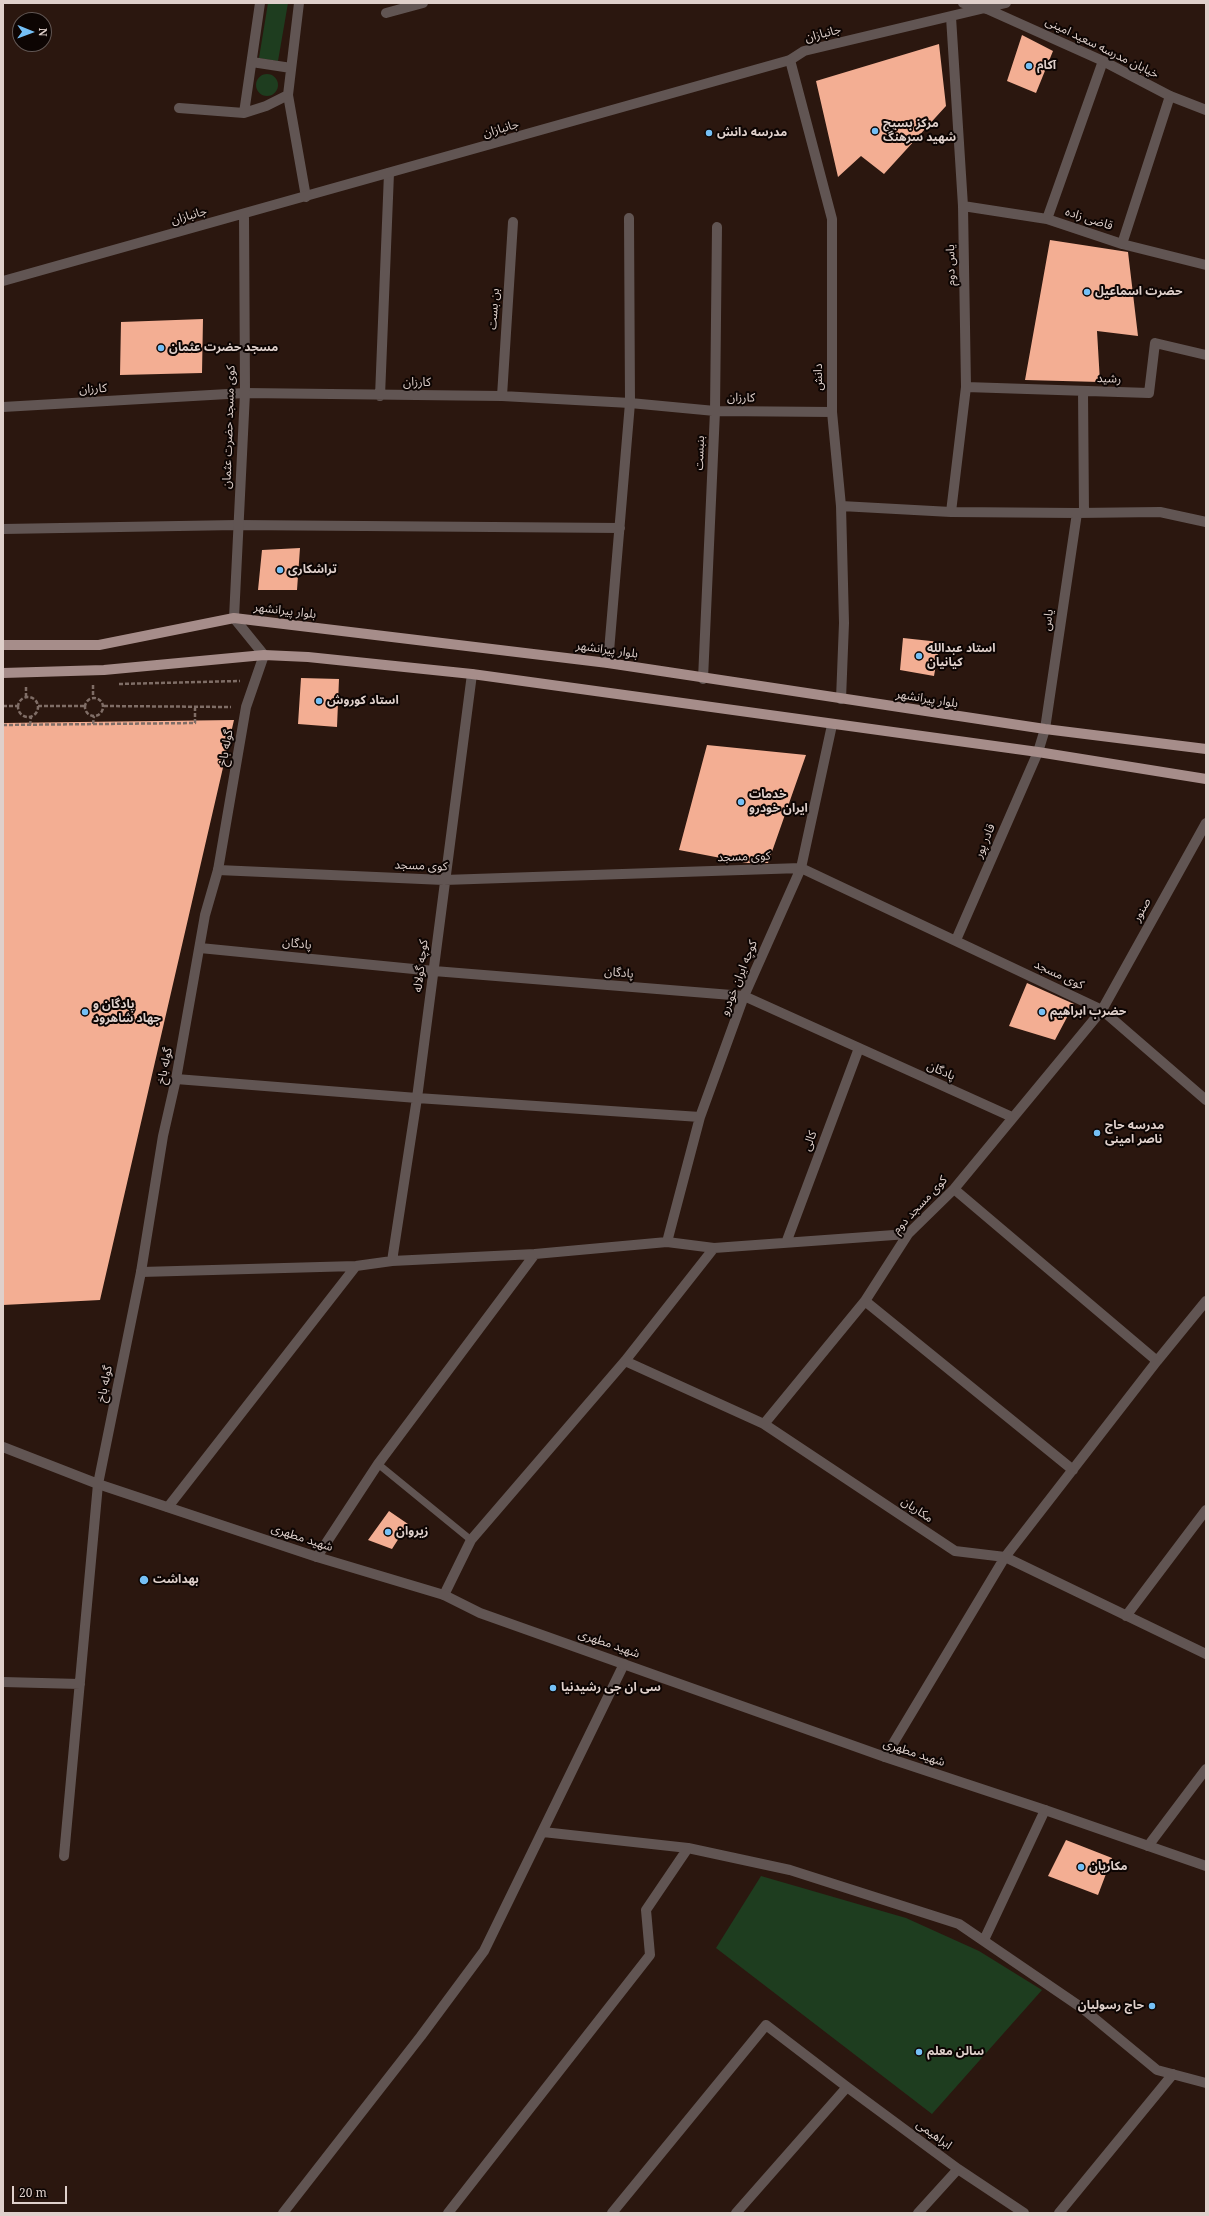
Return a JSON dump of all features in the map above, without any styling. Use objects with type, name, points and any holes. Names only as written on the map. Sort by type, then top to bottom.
[{"type":"main road","name":"بلوار پیرانشهر","points":[[3,645],[99,645],[234,618],[608,663],[703,679],[1045,729],[1206,749]]},
{"type":"main road","points":[[3,673],[104,670],[264,655],[472,674],[832,725],[1038,752],[1206,779]]},
{"type":"street","points":[[244,113],[260,3]]},
{"type":"street","points":[[299,3],[288,95],[306,197]]},
{"type":"street","points":[[386,13],[423,3]]},
{"type":"street","name":"خیابان مدرسه سعید امینی","points":[[963,3],[987,9],[1103,61],[1170,96],[1206,110]]},
{"type":"street","name":"جانبازان","points":[[3,281],[790,60],[804,52],[987,9],[1006,3]]},
{"type":"street","name":"یاس دوم","points":[[951,512],[966,387],[963,206],[952,17]]},
{"type":"street","name":"دانش","points":[[790,60],[832,219],[832,412],[841,506],[844,623],[841,699]]},
{"type":"street","points":[[1048,220],[1103,61]]},
{"type":"street","points":[[252,62],[291,68]]},
{"type":"street","points":[[179,108],[244,113],[266,106],[288,95]]},
{"type":"street","points":[[1122,244],[1170,96]]},
{"type":"street","points":[[380,396],[390,173]]},
{"type":"street","name":"قاضی زاده","points":[[963,206],[1048,220],[1122,244],[1206,265]]},
{"type":"street","name":"کوی مسجد حضرت عثمان","points":[[234,618],[237,525],[245,393],[244,214]]},
{"type":"street","points":[[608,663],[630,403],[629,218]]},
{"type":"street","name":"بن بست","points":[[502,396],[513,222]]},
{"type":"street","name":"بنبست","points":[[703,679],[715,411],[716,228]]},
{"type":"street","name":"رشید","points":[[966,387],[1149,393],[1155,343],[1206,356]]},
{"type":"street","name":"یاس","points":[[1038,752],[1045,729],[1080,513],[1083,391]]},
{"type":"street","name":"کارزان","points":[[3,407],[245,393],[380,396],[502,396],[630,403],[715,411],[832,412]]},
{"type":"street","points":[[841,506],[951,512],[1160,512],[1206,522]]},
{"type":"street","points":[[3,529],[237,525],[620,528]]},
{"type":"street","points":[[234,618],[264,655]]},
{"type":"street","name":"گوله باخ","points":[[64,1856],[98,1484],[141,1272],[163,1136],[176,1079],[200,948],[204,915],[218,870],[246,707],[264,655]]},
{"type":"street","name":"کوچه گولاله","points":[[392,1261],[417,1098],[434,971],[444,880],[472,674]]},
{"type":"street","name":"کوچه ایران خودرو","points":[[667,1242],[700,1117],[744,996],[801,868],[832,725]]},
{"type":"street","name":"قادر پور","points":[[956,940],[1038,752]]},
{"type":"street","name":"صنور","points":[[1102,1010],[1206,823]]},
{"type":"street","name":"کوی مسجد","points":[[218,870],[444,880],[801,868],[1102,1010],[1206,1100]]},
{"type":"street","name":"پادگان","points":[[200,948],[434,971],[744,996],[1012,1117]]},
{"type":"street","name":"کوی مسجد دوم","points":[[764,1424],[865,1301],[908,1234],[954,1189],[1102,1010]]},
{"type":"street","name":"کالی","points":[[786,1243],[859,1048]]},
{"type":"street","points":[[176,1079],[417,1098],[700,1117]]},
{"type":"street","points":[[954,1189],[1157,1361]]},
{"type":"street","points":[[141,1272],[356,1266],[392,1261],[535,1254],[667,1242],[714,1248],[908,1234]]},
{"type":"street","points":[[444,1595],[471,1540],[625,1361],[714,1248]]},
{"type":"street","points":[[317,1557],[378,1464],[535,1254]]},
{"type":"street","points":[[168,1507],[356,1266]]},
{"type":"street","points":[[865,1301],[1073,1470]]},
{"type":"street","points":[[885,1757],[1005,1557],[1157,1361],[1206,1302]]},
{"type":"street","name":"مکاریان","points":[[625,1361],[764,1424],[955,1551],[1005,1557],[1206,1654]]},
{"type":"street","name":"شهید مطهری","points":[[3,1447],[98,1484],[317,1557],[444,1595],[480,1613],[885,1757],[1045,1810],[1206,1866]]},
{"type":"street","points":[[1126,1616],[1206,1510]]},
{"type":"street","points":[[283,2213],[484,1951],[624,1664]]},
{"type":"street","points":[[3,1682],[80,1684]]},
{"type":"street","points":[[1148,1846],[1206,1769]]},
{"type":"street","points":[[984,1940],[1045,1810]]},
{"type":"street","points":[[543,1832],[688,1848],[790,1870],[959,1924],[1082,2008],[1157,2070],[1206,2083]]},
{"type":"street","points":[[448,2213],[650,1955],[646,1910],[688,1848]]},
{"type":"street","name":"ابراهیمی","points":[[612,2213],[766,2025],[958,2169],[1024,2213]]},
{"type":"street","points":[[1059,2213],[1173,2074]]},
{"type":"street","points":[[736,2213],[847,2087]]},
{"type":"street","points":[[918,2213],[958,2169]]},
{"type":"lane","points":[[378,1464],[471,1540]]},
{"type":"path","points":[[116,685],[254,681]]},
{"type":"path","points":[[85,685],[100,685]]},
{"type":"path","points":[[93,685],[93,698]]},
{"type":"path","points":[[18,686],[34,686]]},
{"type":"path","points":[[26,686],[26,697]]},
{"type":"path","points":[[30,725],[31,717],[36,713],[38,706],[35,700],[26,697],[20,700],[18,706],[21,715],[31,717]]},
{"type":"path","points":[[93,698],[101,700],[104,706],[102,712],[94,716],[86,712],[85,706],[88,700],[93,698]]},
{"type":"path","points":[[3,706],[18,706]]},
{"type":"path","points":[[38,706],[85,706]]},
{"type":"path","points":[[104,706],[195,708],[246,707]]},
{"type":"path","points":[[3,725],[195,723],[195,708]]},
{"type":"path","points":[[93,724],[94,716]]},
{"type":"green space","points":[[268,3],[288,3],[278,61],[259,58]]},
{"type":"green space","points":[[267,74],[275,77],[278,85],[275,93],[267,96],[259,93],[256,85],[259,77]]},
{"type":"green space","name":"سالن معلم","points":[[761,1876],[906,1918],[979,1951],[1042,1990],[932,2114],[716,1948]]},
{"type":"building","name":"آکام","points":[[1022,35],[1053,51],[1036,93],[1007,81]]},
{"type":"building","name":"مرکز بسیج شهید سرهنگ","points":[[939,44],[946,106],[884,174],[861,156],[838,177],[816,81]]},
{"type":"building","name":"حضرت اسماعیل","points":[[1050,240],[1128,252],[1138,336],[1097,331],[1100,382],[1025,380]]},
{"type":"building","name":"مسجد حضرت عثمان","points":[[203,319],[202,373],[120,375],[121,322]]},
{"type":"building","name":"تراشکاری","points":[[300,548],[297,590],[258,590],[262,550]]},
{"type":"building","name":"استاد عبدالله کیانیان","points":[[903,638],[940,642],[934,676],[900,670]]},
{"type":"building","name":"استاد کوروش","points":[[301,678],[339,679],[337,727],[298,724]]},
{"type":"building","name":"پادگان و جهاد شاهرود","points":[[234,720],[100,1300],[3,1305],[3,723]]},
{"type":"building","name":"خدمات ایران خودرو","points":[[707,745],[806,755],[768,863],[747,863],[679,850]]},
{"type":"building","name":"حضرب ابراهیم","points":[[1027,983],[1074,1004],[1055,1040],[1009,1026]]},
{"type":"building","name":"زیروان","points":[[389,1511],[408,1524],[392,1549],[368,1540]]},
{"type":"building","name":"مکاریان","points":[[1066,1840],[1112,1858],[1098,1895],[1048,1876]]},
{"type":"place","name":"آکام","points":[[1029,66]]},
{"type":"place","name":"مرکز بسیج شهید سرهنگ","points":[[875,131]]},
{"type":"place","name":"مدرسه دانش","points":[[709,133]]},
{"type":"place","name":"حضرت اسماعیل","points":[[1087,292]]},
{"type":"place","name":"مسجد حضرت عثمان","points":[[161,348]]},
{"type":"place","name":"تراشکاری","points":[[280,570]]},
{"type":"place","name":"استاد عبدالله کیانیان","points":[[919,656]]},
{"type":"place","name":"استاد کوروش","points":[[319,701]]},
{"type":"place","name":"خدمات ایران خودرو","points":[[741,802]]},
{"type":"place","name":"پادگان و جهاد شاهرود","points":[[85,1012]]},
{"type":"place","name":"حضرب ابراهیم","points":[[1042,1012]]},
{"type":"place","name":"مدرسه حاج ناصر امینی","points":[[1097,1133]]},
{"type":"place","name":"زیروان","points":[[388,1532]]},
{"type":"place","name":"بهداشت","points":[[144,1580]]},
{"type":"place","name":"سی ان جی رشیدنیا","points":[[553,1688]]},
{"type":"place","name":"مکاریان","points":[[1081,1867]]},
{"type":"place","name":"حاج رسولیان","points":[[1152,2006]]},
{"type":"place","name":"سالن معلم","points":[[919,2052]]}]
